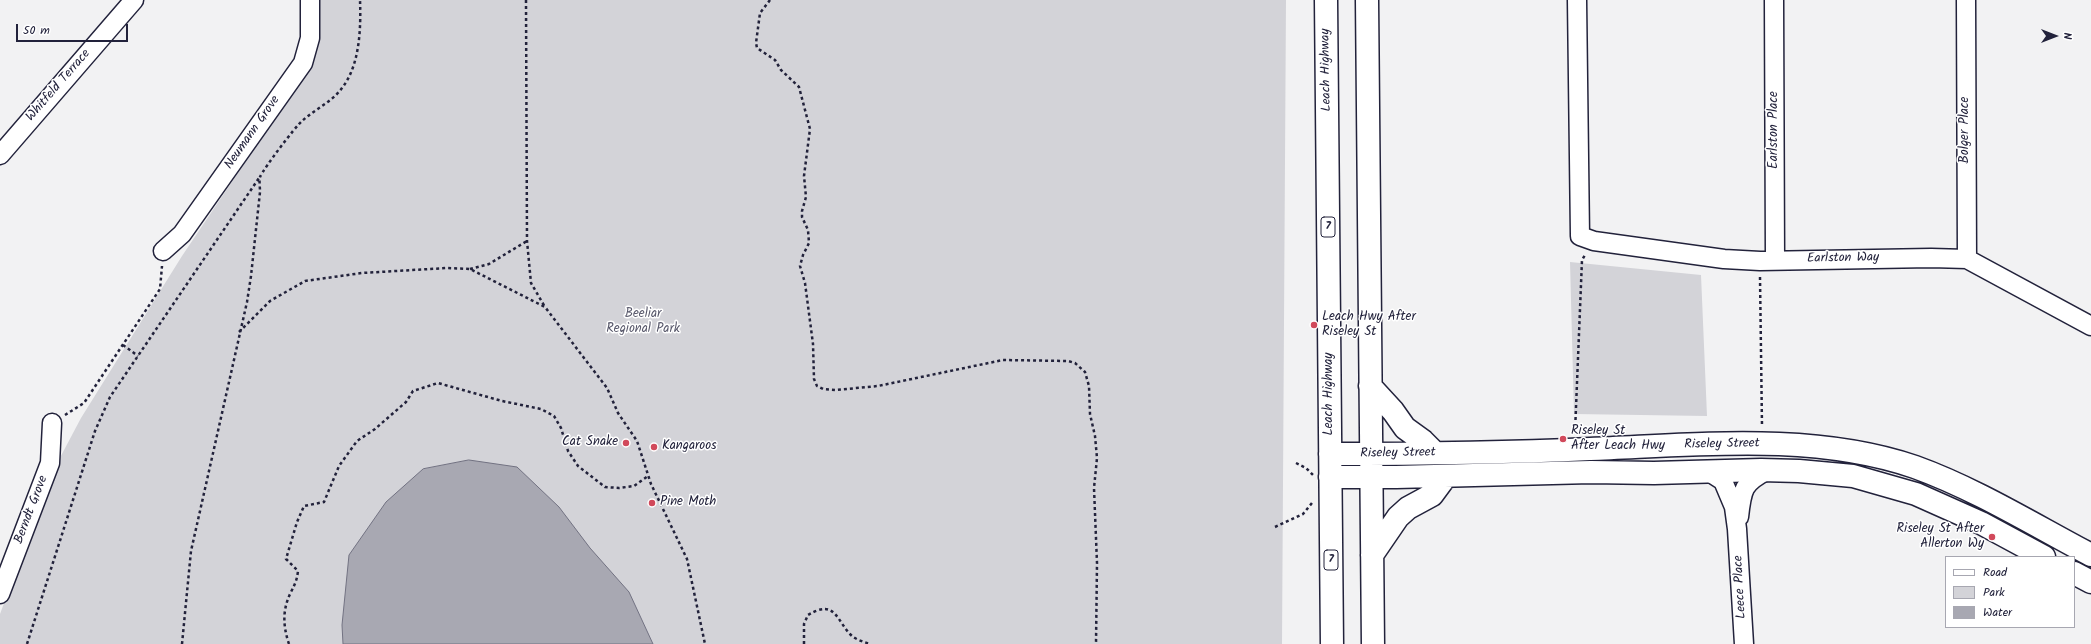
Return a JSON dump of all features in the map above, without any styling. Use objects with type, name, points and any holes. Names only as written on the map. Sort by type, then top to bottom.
[{"type":"highway","name":"Leach Highway","points":[[1326,0],[1330,454],[1322,478],[1332,644]]},
{"type":"highway","points":[[1367,0],[1373,644]]},
{"type":"highway","points":[[1370,386],[1393,411],[1404,428],[1423,441],[1435,453]]},
{"type":"highway","name":"Riseley Street","points":[[1330,454],[1435,453],[1734,443],[1833,449],[1872,456],[1921,470],[1958,485],[2091,555]]},
{"type":"highway","name":"Riseley Street","points":[[1322,478],[1768,470],[1853,476],[1916,494],[1981,523],[2042,556]]},
{"type":"highway","points":[[1372,555],[1398,517],[1408,508],[1432,495],[1446,476]]},
{"type":"street","name":"Whitfeld Terrace","points":[[0,155],[134,0]]},
{"type":"street","name":"Neumann Grove","points":[[163,251],[182,234],[303,63],[310,38],[310,0]]},
{"type":"street","points":[[1577,0],[1587,238]]},
{"type":"street","name":"Earlston Place","points":[[1768,261],[1774,0]]},
{"type":"street","name":"Bolger Place","points":[[1966,0],[1967,259]]},
{"type":"street","name":"Earlston Way","points":[[1587,238],[1724,259],[1768,261],[1931,258],[1967,259],[2091,326]]},
{"type":"street","name":"Berndt Grove","points":[[0,594],[50,463],[52,423]]},
{"type":"street","name":"Leece Place","points":[[1738,529],[1742,494],[1751,479],[1768,470]]},
{"type":"street","name":"Leece Place","points":[[1709,472],[1723,481],[1734,507],[1738,529],[1744,644]]},
{"type":"path","points":[[27,644],[50,568],[95,431],[110,397],[260,177],[301,122],[317,108],[333,99],[343,87],[354,61],[361,16],[360,0]]},
{"type":"path","points":[[526,0],[527,241],[531,283],[545,307],[607,388],[618,413],[637,441],[648,476],[687,560],[705,644]]},
{"type":"path","points":[[770,0],[760,12],[756,43],[757,48],[775,60],[781,70],[799,87],[810,129],[804,176],[806,198],[802,211],[802,218],[810,237],[800,266],[805,283],[813,344],[814,379],[817,386],[824,389],[836,390],[892,384],[1003,360],[1068,361],[1080,367],[1088,379],[1090,414],[1096,442],[1094,488],[1097,563],[1096,644]]},
{"type":"path","points":[[182,644],[191,551],[251,276],[260,192],[260,177]]},
{"type":"path","points":[[1575,433],[1582,260],[1587,238]]},
{"type":"path","points":[[240,332],[270,301],[305,281],[362,273],[447,268],[470,269],[489,264],[527,241]]},
{"type":"path","points":[[52,423],[84,404],[160,289],[163,251]]},
{"type":"path","points":[[1762,434],[1768,261]]},
{"type":"path","points":[[470,269],[545,307]]},
{"type":"path","points":[[123,345],[138,356]]},
{"type":"path","points":[[289,644],[283,627],[285,606],[297,580],[298,571],[286,559],[297,522],[304,506],[324,502],[339,466],[357,441],[375,429],[406,402],[413,391],[438,383],[502,401],[542,409],[554,416],[561,428],[568,451],[578,466],[605,487],[619,488],[634,486],[648,476]]},
{"type":"path","points":[[1296,463],[1322,478]]},
{"type":"path","points":[[1274,527],[1303,514],[1314,497]]},
{"type":"path","points":[[804,644],[804,624],[808,614],[820,609],[828,609],[834,612],[853,636],[870,644]]},
{"type":"green space","name":"Beeliar Regional Park","points":[[316,0],[1286,0],[1282,644],[0,644],[0,614],[54,469],[81,418],[182,256],[307,70]]},
{"type":"green space","points":[[1570,262],[1701,275],[1707,416],[1574,414]]},
{"type":"water","points":[[469,460],[517,467],[559,507],[590,548],[629,592],[653,644],[343,644],[342,625],[349,555],[386,502],[423,469]]},
{"type":"place","name":"Leach Hwy After Riseley St","points":[[1314,325]]},
{"type":"place","name":"Riseley St After Leach Hwy","points":[[1563,439]]},
{"type":"place","name":"Cat Snake","points":[[626,443]]},
{"type":"place","name":"Kangaroos","points":[[654,447]]},
{"type":"place","name":"Pine Moth","points":[[652,503]]},
{"type":"place","name":"Riseley St After Allerton Wy","points":[[1992,537]]}]
